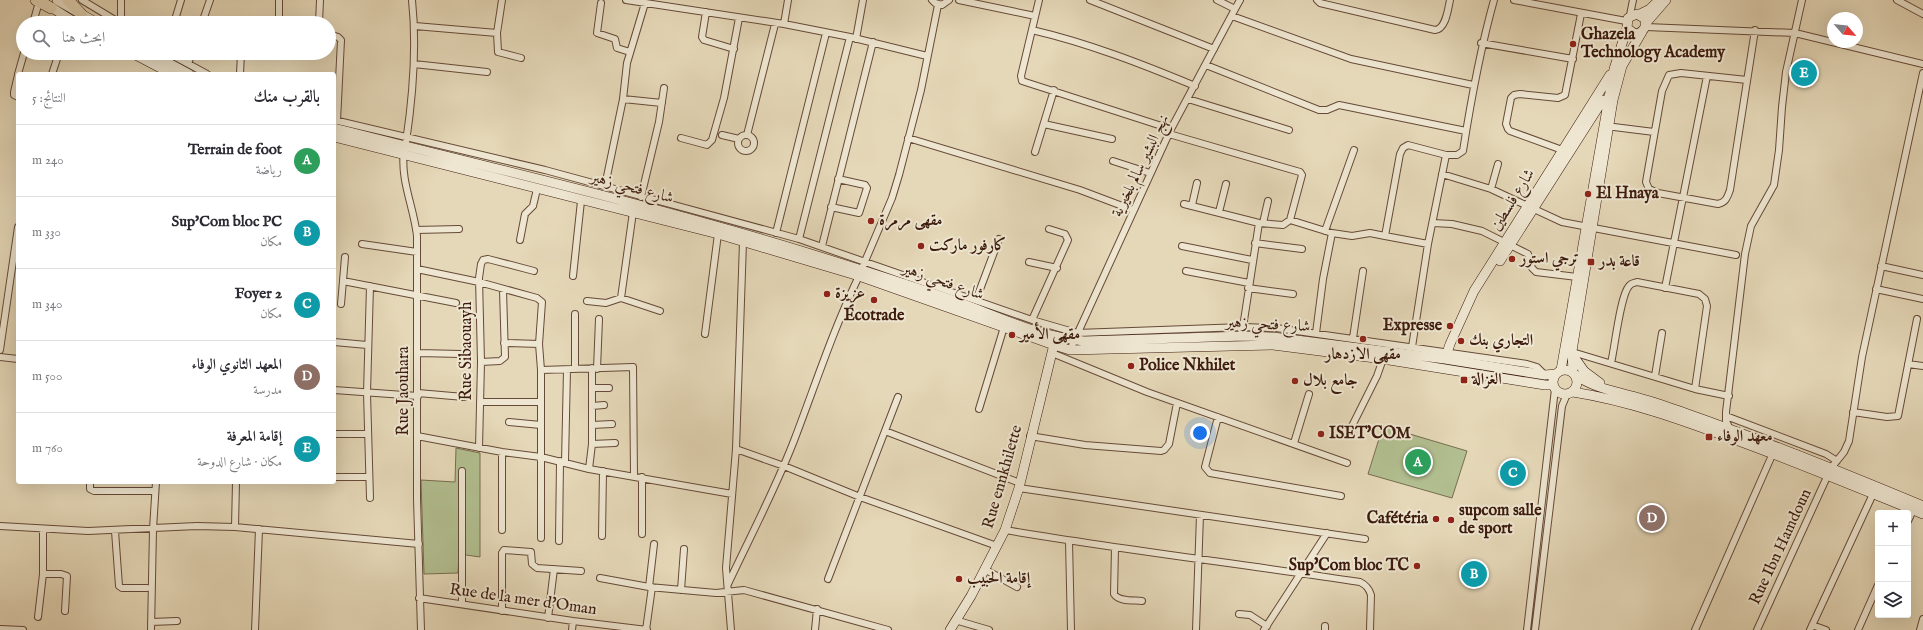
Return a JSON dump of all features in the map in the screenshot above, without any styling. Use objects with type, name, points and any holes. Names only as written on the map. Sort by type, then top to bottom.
[{"type":"highway","points":[[68,0],[73,16]]},
{"type":"highway","points":[[39,1],[54,4]]},
{"type":"street","points":[[82,0],[108,16]]},
{"type":"street","points":[[120,16],[121,0]]},
{"type":"street","points":[[176,16],[181,0]]},
{"type":"street","points":[[204,16],[210,0]]},
{"type":"street","points":[[279,0],[279,16]]},
{"type":"street","points":[[319,16],[320,0]]},
{"type":"street","name":"Rue Jaouhara","points":[[412,0],[415,26],[414,64],[405,146],[404,176],[416,230],[417,252],[417,436],[419,598],[421,630]]},
{"type":"street","points":[[502,0],[497,33],[498,52],[521,58]]},
{"type":"street","points":[[626,0],[645,3],[670,3],[706,12],[775,24],[784,24],[873,42],[927,56]]},
{"type":"street","points":[[784,24],[788,0]]},
{"type":"street","points":[[798,239],[863,0]]},
{"type":"street","points":[[932,0],[938,5],[946,4],[949,0]]},
{"type":"street","points":[[959,0],[1035,16]]},
{"type":"street","points":[[1039,0],[1021,79],[1026,83],[1054,90],[1170,132],[1300,172],[1301,178],[1290,220],[1283,225],[1261,223],[1184,204]]},
{"type":"street","points":[[1090,0],[1214,49]]},
{"type":"street","points":[[1217,0],[1233,13],[1351,59],[1473,85]]},
{"type":"street","name":"نهج البشير سالم بلخيرية","points":[[1070,350],[1075,336],[1150,173],[1240,0]]},
{"type":"street","points":[[1317,0],[1320,2],[1438,30],[1444,24],[1450,0]]},
{"type":"street","points":[[1385,236],[1400,154],[1403,148],[1408,145],[1446,155],[1461,154],[1481,43],[1494,0]]},
{"type":"street","points":[[1514,0],[1628,22],[1650,9],[1659,0]]},
{"type":"street","points":[[1527,630],[1554,387],[1558,372],[1570,352],[1614,69],[1633,0]]},
{"type":"street","points":[[1610,100],[1622,66],[1645,27],[1666,0]]},
{"type":"street","points":[[1730,429],[1726,416],[1745,254],[1752,226],[1774,185],[1786,79],[1802,0]]},
{"type":"street","points":[[1897,0],[1923,14]]},
{"type":"street","points":[[35,16],[39,1]]},
{"type":"street","points":[[601,3],[597,33],[615,39],[617,48],[630,52]]},
{"type":"street","points":[[605,186],[630,52],[645,3]]},
{"type":"street","points":[[54,4],[69,16]]},
{"type":"street","points":[[728,584],[784,466],[834,332],[892,198],[921,90],[938,5]]},
{"type":"street","points":[[706,12],[702,37],[704,40],[734,49]]},
{"type":"street","points":[[1566,151],[1510,131],[1506,124],[1511,98],[1514,95],[1520,94],[1558,98],[1565,95],[1581,14]]},
{"type":"street","points":[[1640,14],[1645,27]]},
{"type":"street","points":[[681,138],[707,145],[712,140],[724,98],[739,18]]},
{"type":"street","points":[[1628,22],[1632,33],[1645,27],[1755,30],[1795,33],[1923,64]]},
{"type":"street","points":[[747,135],[775,24]]},
{"type":"street","points":[[415,26],[497,33]]},
{"type":"street","points":[[1032,30],[1096,48],[1196,86]]},
{"type":"street","points":[[1747,80],[1681,73],[1669,75],[1662,91],[1647,176],[1647,186],[1652,191],[1718,204],[1723,203],[1727,199],[1730,190],[1755,30]]},
{"type":"street","points":[[776,233],[826,33]]},
{"type":"street","points":[[336,36],[342,40],[336,111]]},
{"type":"street","points":[[822,246],[873,42]]},
{"type":"street","points":[[1481,43],[1573,59]]},
{"type":"street","points":[[19,72],[22,60]]},
{"type":"street","points":[[53,72],[57,60]]},
{"type":"street","points":[[143,60],[160,71]]},
{"type":"street","points":[[163,60],[185,72]]},
{"type":"street","points":[[181,60],[203,72]]},
{"type":"street","points":[[188,64],[189,60]]},
{"type":"street","points":[[240,72],[241,60]]},
{"type":"street","points":[[414,64],[487,72]]},
{"type":"street","points":[[1206,65],[1319,110],[1324,110],[1339,105],[1466,131]]},
{"type":"street","name":"شارع فلسطين","points":[[1448,356],[1474,291],[1507,244],[1566,151],[1614,69]]},
{"type":"street","name":"Rue Ibn Hamdoun","points":[[1756,630],[1832,468],[1844,452],[1849,441],[1862,357],[1923,73]]},
{"type":"street","points":[[1665,288],[1707,76]]},
{"type":"street","points":[[16,83],[14,92],[16,96]]},
{"type":"street","points":[[641,197],[664,88]]},
{"type":"street","points":[[1035,152],[1054,90]]},
{"type":"street","points":[[622,99],[662,103]]},
{"type":"street","points":[[1188,99],[1289,130]]},
{"type":"street","name":"شارع فلسطين","points":[[1566,151],[1603,101],[1610,100]]},
{"type":"street","name":"شارع فتحي زهير","points":[[336,123],[537,189],[581,201],[633,212],[743,242],[862,269],[1004,327],[1055,341],[1075,336],[1273,337],[1448,356],[1545,376],[1558,372]]},
{"type":"street","points":[[1044,124],[1112,139]]},
{"type":"street","points":[[1606,126],[1654,132]]},
{"type":"street","points":[[722,135],[739,139],[747,135],[752,137],[754,142],[753,148],[748,151],[743,150],[739,147],[739,139]]},
{"type":"street","name":"شارع فتحي زهير","points":[[336,137],[405,146],[600,195],[774,243],[862,269],[1055,341],[1070,350],[1273,345],[1383,359],[1554,387]]},
{"type":"street","points":[[908,138],[1080,190],[1133,210]]},
{"type":"street","points":[[405,146],[605,186],[822,246],[862,269],[976,300],[1032,320],[1055,341],[1117,380],[1177,403],[1294,443],[1347,463]]},
{"type":"street","points":[[1325,231],[1354,150]]},
{"type":"street","points":[[1412,347],[1428,244],[1446,155]]},
{"type":"street","points":[[1113,161],[1150,173]]},
{"type":"street","points":[[1491,190],[1498,164]]},
{"type":"street","points":[[1442,174],[1491,190],[1556,220],[1589,228],[1736,255]]},
{"type":"street","points":[[831,208],[859,213],[867,188],[865,185],[838,180]]},
{"type":"street","points":[[1192,205],[1198,183]]},
{"type":"street","points":[[1219,212],[1226,184]]},
{"type":"street","points":[[520,240],[525,214],[532,206],[537,189]]},
{"type":"street","points":[[573,276],[581,201]]},
{"type":"street","points":[[1243,327],[1255,243],[1268,201]]},
{"type":"street","points":[[621,298],[633,212]]},
{"type":"street","points":[[1290,220],[1332,233],[1352,236],[1370,233],[1428,244]]},
{"type":"street","points":[[1433,222],[1452,224],[1482,231],[1528,254],[1532,268],[1536,272],[1577,277]]},
{"type":"street","points":[[1535,630],[1562,406],[1578,382],[1574,374],[1570,352],[1577,277],[1589,228]]},
{"type":"street","points":[[416,230],[459,229]]},
{"type":"street","points":[[1032,320],[1057,268],[1068,238],[1065,234],[1049,229]]},
{"type":"street","points":[[1316,333],[1323,280],[1332,233]]},
{"type":"street","points":[[705,334],[718,234]]},
{"type":"street","points":[[976,300],[999,239]]},
{"type":"street","points":[[0,350],[16,241]]},
{"type":"street","points":[[731,630],[726,568],[736,449],[743,242]]},
{"type":"street","points":[[1255,243],[1302,249]]},
{"type":"street","points":[[362,244],[417,252]]},
{"type":"street","points":[[1182,246],[1252,260]]},
{"type":"street","points":[[341,304],[345,257]]},
{"type":"street","name":"Rue Sibaouayh","points":[[479,448],[481,362],[479,282],[481,264],[483,260],[488,260],[534,271]]},
{"type":"street","points":[[1029,262],[1057,268]]},
{"type":"street","points":[[1881,266],[1923,275]]},
{"type":"street","points":[[417,269],[479,282],[541,300],[539,344],[541,370],[540,402],[542,457],[541,538]]},
{"type":"street","points":[[1186,271],[1293,294]]},
{"type":"street","points":[[1353,338],[1363,271]]},
{"type":"street","points":[[343,281],[456,303]]},
{"type":"street","points":[[1611,363],[1624,298],[1629,286],[1638,282],[1700,294],[1705,299],[1707,306],[1695,389]]},
{"type":"street","points":[[370,286],[367,345],[370,498]]},
{"type":"street","points":[[1876,288],[1923,300]]},
{"type":"street","points":[[481,362],[502,360],[505,357],[503,290]]},
{"type":"street","points":[[587,301],[606,304],[621,298],[660,311]]},
{"type":"street","points":[[575,314],[575,369]]},
{"type":"street","points":[[589,469],[592,444],[593,388],[599,319]]},
{"type":"street","points":[[1854,412],[1887,417],[1898,416],[1917,319]]},
{"type":"street","points":[[979,410],[1004,327]]},
{"type":"street","points":[[1075,336],[1243,327],[1276,328],[1412,347],[1448,356]]},
{"type":"street","points":[[1655,376],[1662,333]]},
{"type":"street","name":"Rue ennkhilette","points":[[950,630],[986,570],[1005,530],[1019,486],[1030,436],[1055,341]]},
{"type":"street","points":[[336,342],[367,345]]},
{"type":"street","points":[[504,343],[539,344]]},
{"type":"street","points":[[1570,352],[1695,389],[1729,396]]},
{"type":"street","points":[[1570,352],[1584,371],[1594,380],[1613,390]]},
{"type":"street","points":[[418,353],[461,354]]},
{"type":"street","points":[[0,357],[16,359]]},
{"type":"street","points":[[1351,428],[1377,376],[1383,359]]},
{"type":"street","points":[[1908,364],[1923,366]]},
{"type":"street","points":[[541,370],[595,369],[630,366],[634,369],[634,476]]},
{"type":"street","points":[[559,541],[567,370]]},
{"type":"street","points":[[1558,372],[1569,370],[1585,382],[1647,400],[1730,429],[1832,468],[1923,506]]},
{"type":"street","points":[[1554,387],[1558,392],[1604,396],[1682,419],[1773,453],[1832,468],[1873,494],[1923,514]]},
{"type":"street","points":[[593,388],[609,388]]},
{"type":"street","points":[[336,390],[464,398]]},
{"type":"street","points":[[1294,443],[1309,394]]},
{"type":"street","points":[[828,579],[898,397]]},
{"type":"street","points":[[480,402],[540,402]]},
{"type":"street","points":[[1030,436],[1085,445],[1164,450],[1168,444],[1177,403]]},
{"type":"street","points":[[592,406],[604,405]]},
{"type":"street","points":[[1726,416],[1826,454],[1832,468]]},
{"type":"street","points":[[1218,417],[1205,467],[1210,473],[1341,496]]},
{"type":"street","points":[[509,422],[541,425]]},
{"type":"street","points":[[592,425],[612,424]]},
{"type":"street","points":[[885,431],[1019,486],[1200,515],[1365,539]]},
{"type":"street","points":[[336,434],[368,434]]},
{"type":"street","points":[[417,436],[502,452],[542,457],[589,469],[732,494]]},
{"type":"street","points":[[592,444],[615,443]]},
{"type":"street","points":[[736,449],[784,466],[860,497],[997,546]]},
{"type":"street","points":[[502,452],[502,530]]},
{"type":"street","points":[[1695,630],[1773,453]]},
{"type":"street","points":[[462,471],[462,604]]},
{"type":"street","points":[[602,536],[603,471]]},
{"type":"street","points":[[336,477],[369,477]]},
{"type":"street","points":[[642,478],[642,534]]},
{"type":"street","points":[[90,484],[90,489],[94,491],[155,491]]},
{"type":"street","points":[[151,630],[153,529],[156,484]]},
{"type":"street","points":[[235,527],[236,484]]},
{"type":"street","points":[[1826,630],[1811,627],[1873,494]]},
{"type":"street","points":[[1911,514],[1913,510]]},
{"type":"street","points":[[1196,630],[1197,558],[1200,515]]},
{"type":"street","points":[[0,526],[115,531],[197,526],[235,527],[419,544]]},
{"type":"street","points":[[38,617],[43,574],[43,529]]},
{"type":"street","points":[[255,630],[259,529]]},
{"type":"street","points":[[1005,530],[1115,548],[1197,558],[1365,584],[1370,590],[1371,595],[1370,630]]},
{"type":"street","points":[[115,531],[120,586],[122,588],[147,588]]},
{"type":"street","points":[[1239,614],[1250,615],[1266,628],[1327,533]]},
{"type":"street","points":[[1069,541],[1071,630]]},
{"type":"street","points":[[646,630],[654,544]]},
{"type":"street","points":[[1115,548],[1114,594],[1116,597],[1121,599],[1142,601]]},
{"type":"street","points":[[502,611],[503,551],[507,549],[530,552],[533,554],[533,566],[537,568],[581,571]]},
{"type":"street","points":[[681,590],[684,549]]},
{"type":"street","points":[[548,618],[554,569]]},
{"type":"street","points":[[986,570],[1017,587]]},
{"type":"street","points":[[43,574],[61,574],[67,576],[65,611]]},
{"type":"street","points":[[600,578],[650,587],[716,593],[748,590],[888,630]]},
{"type":"street","points":[[1858,630],[1875,592]]},
{"type":"street","name":"Rue de la mer d'Oman","points":[[419,598],[548,618],[646,630]]},
{"type":"street","points":[[815,630],[817,609]]},
{"type":"street","points":[[955,620],[989,630]]},
{"type":"street","points":[[1920,630],[1923,620]]},
{"type":"street","points":[[151,622],[178,621]]},
{"type":"street","points":[[572,630],[573,621]]},
{"type":"street","points":[[0,629],[23,630]]},
{"type":"green space","points":[[1383,426],[1467,451],[1452,498],[1368,474]]},
{"type":"green space","points":[[456,448],[480,453],[480,557],[459,554],[458,573],[424,574],[421,480],[455,482]]},
{"type":"place","name":"Ghazela Technology Academy","points":[[1573,44]]},
{"type":"place","name":"إقامة المعرفة","points":[[1804,73]]},
{"type":"place","name":"El Hnaya","points":[[1588,194]]},
{"type":"place","name":"مقهى مرمرة","points":[[871,221]]},
{"type":"place","name":"كارفور ماركت","points":[[921,246]]},
{"type":"place","name":"ترجي استور","points":[[1512,259]]},
{"type":"place","name":"قاعة بدر","points":[[1591,262]]},
{"type":"place","name":"عزيزة","points":[[827,294]]},
{"type":"place","name":"Écotrade","points":[[874,300]]},
{"type":"place","name":"Expresse","points":[[1450,326]]},
{"type":"place","name":"مقهى الأمير","points":[[1012,335]]},
{"type":"place","name":"مقهى الازدهار","points":[[1363,339]]},
{"type":"place","name":"التجاري بنك","points":[[1461,341]]},
{"type":"place","name":"Police Nkhilet","points":[[1131,366]]},
{"type":"place","name":"الغزالة","points":[[1464,380]]},
{"type":"place","name":"جامع بلال","points":[[1295,381]]},
{"type":"place","name":"ISET'COM","points":[[1321,434]]},
{"type":"place","name":"معهد الوفاء","points":[[1709,437]]},
{"type":"place","name":"Terrain de foot","points":[[1418,462]]},
{"type":"place","name":"Foyer 2","points":[[1513,473]]},
{"type":"place","name":"المعهد الثانوي الوفاء","points":[[1652,518]]},
{"type":"place","name":"Cafétéria","points":[[1436,519]]},
{"type":"place","name":"supcom salle de sport","points":[[1451,520]]},
{"type":"place","name":"Sup'Com bloc TC","points":[[1417,566]]},
{"type":"place","name":"Sup'Com bloc PC","points":[[1474,574]]},
{"type":"place","name":"إقامة الحبيب","points":[[959,579]]}]
